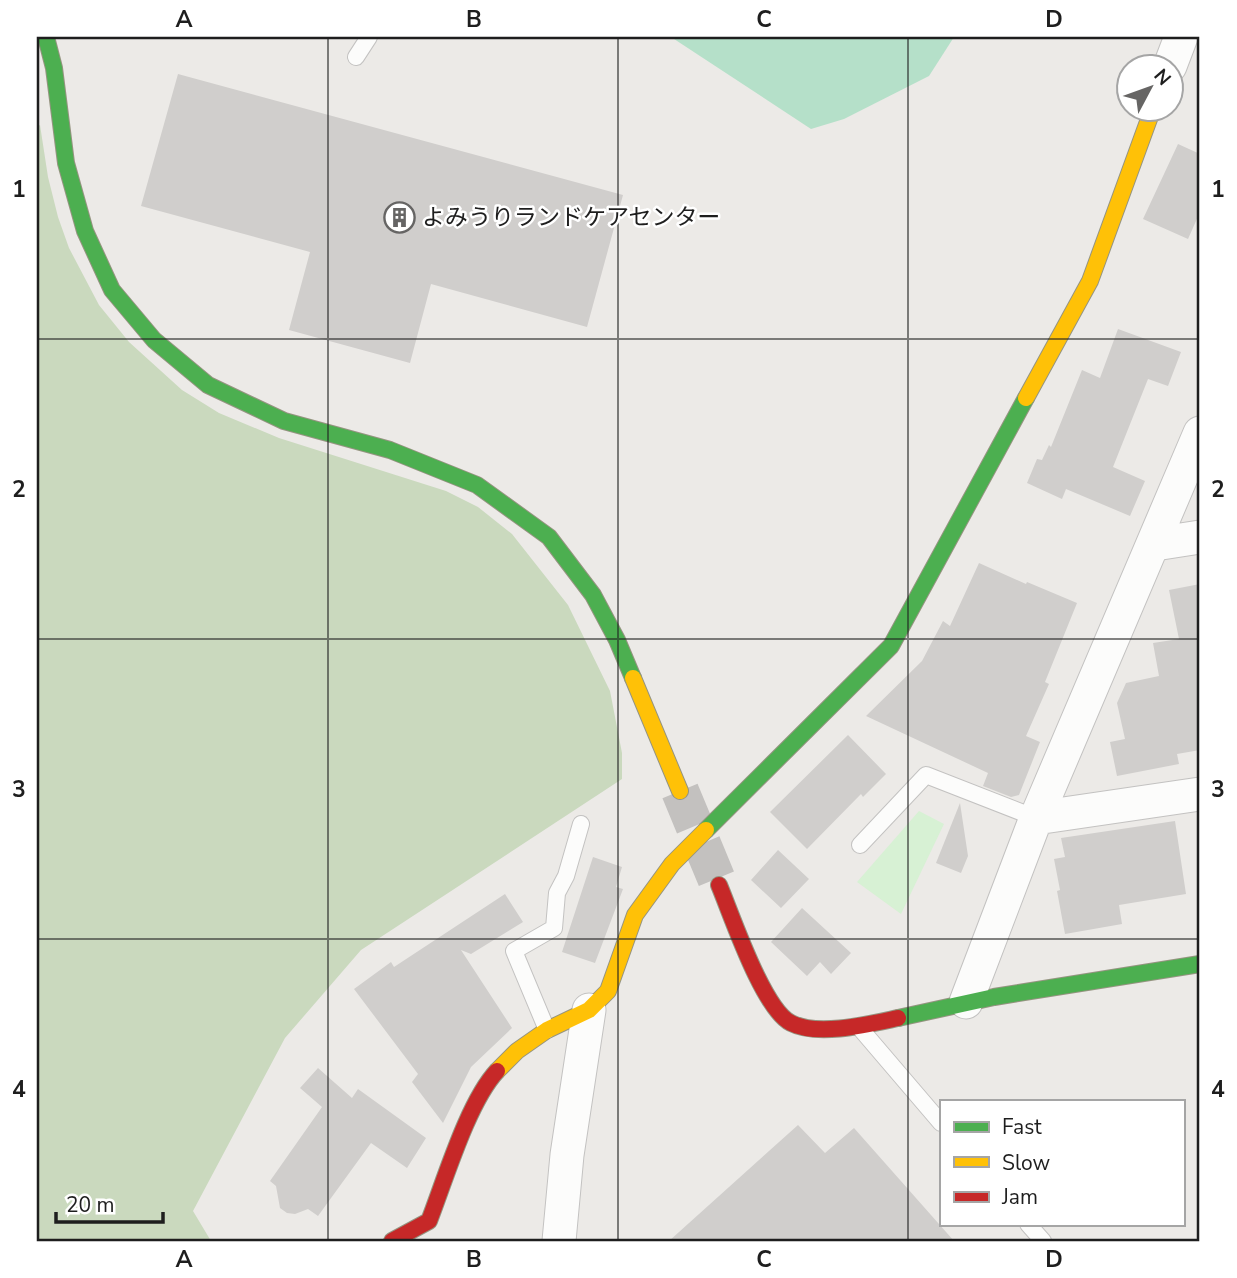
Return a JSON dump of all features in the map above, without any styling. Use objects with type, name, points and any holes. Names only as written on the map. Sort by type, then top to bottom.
[{"type":"street","points":[[46,37],[54,68],[66,163],[85,231],[112,290],[126,307],[154,340],[208,385],[284,421],[390,450],[477,485],[549,537],[593,594],[617,640],[680,791]]},
{"type":"street","points":[[393,1241],[429,1221],[460,1139],[487,1082],[517,1051],[547,1030],[589,1010],[608,992],[635,915],[672,864],[891,646],[1090,281],[1148,122]]},
{"type":"street","points":[[966,1002],[1036,818],[1155,544],[1200,433]]},
{"type":"street","points":[[1155,544],[1200,537]]},
{"type":"street","points":[[1036,818],[1200,794]]},
{"type":"street","points":[[719,885],[767,997],[790,1024],[816,1028],[857,1025],[966,1002],[1200,964]]},
{"type":"street","points":[[559,1241],[567,1155],[589,1010]]},
{"type":"lane","points":[[356,57],[369,37]]},
{"type":"lane","points":[[860,845],[926,775],[1036,818]]},
{"type":"lane","points":[[547,1030],[514,951],[554,928],[557,893],[566,876],[581,824]]},
{"type":"lane","points":[[857,1025],[940,1122]]},
{"type":"lane","points":[[1030,1226],[1043,1241]]},
{"type":"green space","points":[[671,37],[954,37],[929,76],[844,119],[811,129]]},
{"type":"green space","points":[[40,125],[48,177],[69,248],[99,305],[129,342],[182,390],[219,413],[279,438],[446,491],[478,507],[512,534],[568,605],[610,691],[622,753],[622,779],[361,950],[285,1038],[193,1211],[211,1241],[37,1241],[37,127]]},
{"type":"green space","points":[[919,811],[944,824],[901,914],[857,882]]},
{"type":"building","name":"よみうりランドケアセンター","points":[[178,74],[623,195],[587,327],[431,284],[410,363],[289,330],[310,252],[141,206]]},
{"type":"building","points":[[1178,144],[1200,154],[1200,212],[1188,239],[1143,219]]},
{"type":"building","points":[[1118,329],[1181,352],[1168,386],[1148,379],[1113,467],[1145,481],[1130,516],[1066,489],[1062,499],[1027,483],[1037,459],[1042,460],[1049,445],[1051,447],[1082,370],[1100,378]]},
{"type":"building","points":[[979,563],[1077,603],[1045,682],[1049,684],[1026,736],[1040,742],[1019,795],[1011,797],[983,786],[988,773],[866,716],[922,661],[943,621],[950,626]]},
{"type":"building","points":[[1200,584],[1200,750],[1177,754],[1179,764],[1117,776],[1110,742],[1125,739],[1117,703],[1126,683],[1159,676],[1153,643],[1179,639],[1169,590]]},
{"type":"building","points":[[848,735],[886,774],[863,797],[861,794],[807,849],[770,812]]},
{"type":"building","points":[[960,803],[968,856],[961,873],[936,863]]},
{"type":"building","points":[[1175,821],[1186,894],[1119,905],[1122,924],[1065,934],[1054,859],[1065,857],[1061,838]]},
{"type":"building","points":[[778,850],[809,879],[781,908],[751,880]]},
{"type":"building","points":[[593,857],[622,867],[616,887],[623,889],[595,963],[562,952]]},
{"type":"building","points":[[505,894],[523,922],[471,954],[461,950],[512,1028],[471,1067],[443,1123],[412,1082],[418,1074],[354,989],[391,962],[394,967]]},
{"type":"building","points":[[802,908],[851,953],[831,974],[820,962],[807,976],[771,942]]},
{"type":"building","points":[[318,1068],[352,1098],[358,1089],[426,1138],[407,1168],[371,1143],[318,1216],[308,1209],[295,1214],[287,1213],[280,1208],[276,1186],[270,1181],[322,1107],[300,1088]]},
{"type":"building","points":[[798,1125],[825,1153],[854,1128],[954,1241],[669,1241]]},
{"type":"tunnel","points":[[680,791],[719,885]]},
{"type":"traffic: fast","points":[[46,37],[54,68],[66,163],[85,231],[112,290],[154,340],[208,385],[284,421],[390,450],[477,485],[549,537],[593,595],[633,678]]},
{"type":"traffic: fast","points":[[706,830],[891,646],[1026,398]]},
{"type":"traffic: fast","points":[[898,1018],[994,997],[1200,964]]},
{"type":"traffic: slow","points":[[1026,398],[1090,281],[1148,122]]},
{"type":"traffic: slow","points":[[633,678],[680,791]]},
{"type":"traffic: slow","points":[[497,1071],[517,1051],[547,1030],[589,1010],[608,991],[635,915],[672,864],[706,830]]},
{"type":"traffic: jam","points":[[719,885],[759,981],[780,1014],[791,1023],[802,1027],[829,1029],[898,1018]]},
{"type":"traffic: jam","points":[[392,1241],[429,1221],[467,1121],[486,1085],[497,1071]]},
{"type":"place","name":"よみうりランドケアセンター","points":[[399,217]]}]
